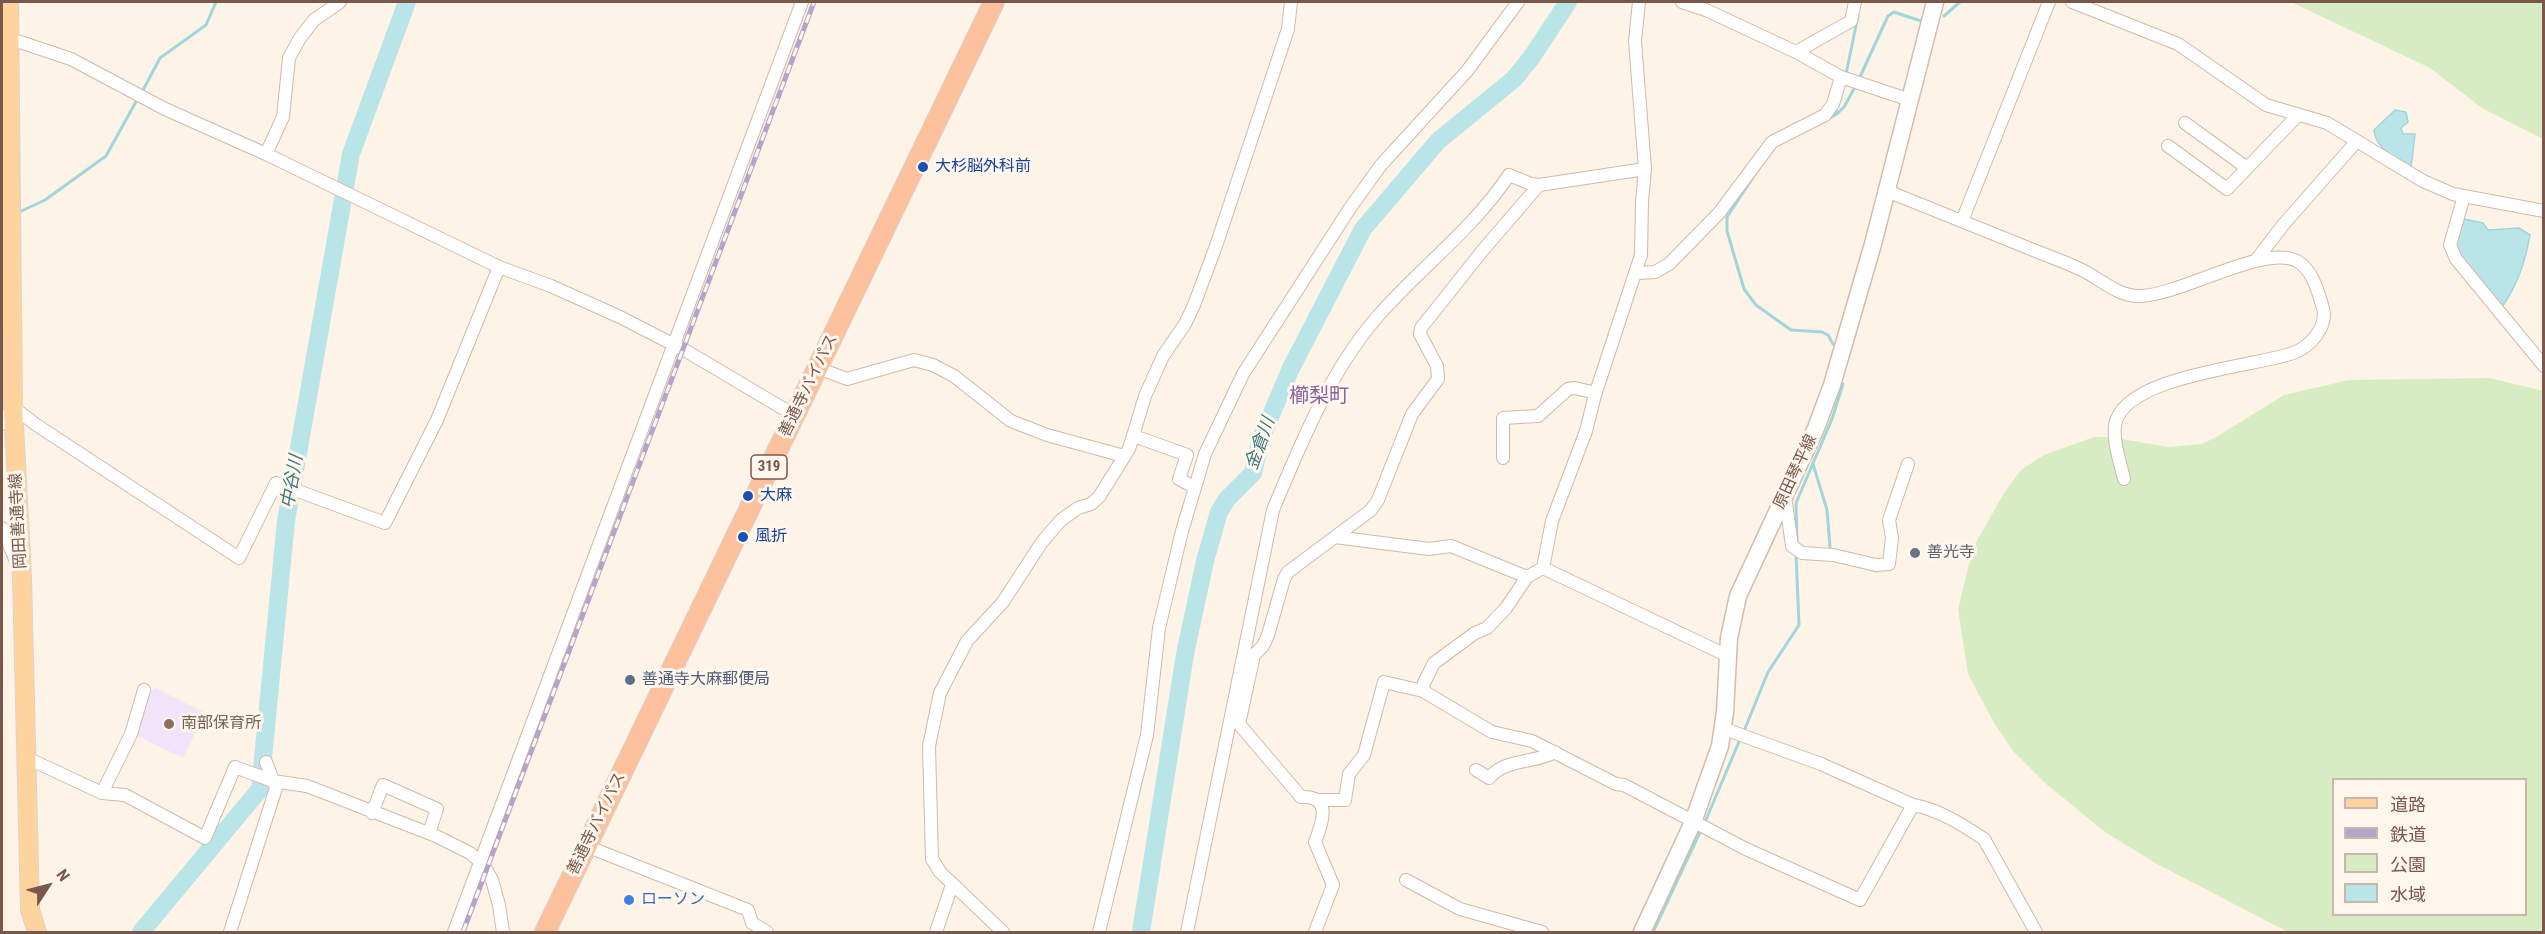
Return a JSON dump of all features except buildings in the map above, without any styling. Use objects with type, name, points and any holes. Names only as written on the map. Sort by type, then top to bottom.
[{"type":"highway","name":"善通寺バイパス","points":[[545,933],[994,2]]},
{"type":"main road","name":"岡田善通寺線","points":[[9,2],[6,38],[13,407],[22,577],[30,910],[37,933]]},
{"type":"main road","name":"原田琴平線","points":[[1642,933],[1700,825],[1720,746],[1736,733],[1728,656],[1729,638],[1738,597],[1833,385],[1887,191],[1935,2]]},
{"type":"street","points":[[266,154],[283,117],[289,58],[300,38],[314,20],[340,2]]},
{"type":"street","points":[[454,933],[802,2]]},
{"type":"street","points":[[1003,933],[952,885],[936,865],[930,845],[929,746],[940,693],[967,641],[1003,602],[1041,542],[1061,520],[1078,508],[1091,504],[1099,497],[1124,456],[1134,436],[1145,396],[1163,356],[1185,324],[1216,246],[1288,29],[1291,2]]},
{"type":"street","points":[[1099,933],[1147,735],[1159,628],[1194,488],[1205,454],[1244,374],[1324,246],[1381,165],[1467,71],[1518,2]]},
{"type":"street","points":[[1424,691],[1424,683],[1434,663],[1474,633],[1486,628],[1506,608],[1527,577],[1543,568],[1552,521],[1586,431],[1596,393],[1637,273],[1641,255],[1645,169],[1635,40],[1639,2]]},
{"type":"street","points":[[1682,2],[1706,10],[1796,52],[1849,80],[1910,100]]},
{"type":"street","points":[[1796,52],[1851,21],[1855,2]]},
{"type":"street","points":[[1962,221],[2049,2]]},
{"type":"street","points":[[2072,2],[2178,44],[2266,105],[2327,123],[2423,180],[2453,194],[2544,211]]},
{"type":"street","points":[[6,38],[71,59],[165,110],[266,154],[499,267],[620,316],[794,415]]},
{"type":"street","points":[[1637,273],[1656,272],[1669,264],[1719,213],[1772,142],[1825,115],[1849,80]]},
{"type":"street","points":[[2168,146],[2227,189],[2298,115]]},
{"type":"street","points":[[2185,123],[2247,168]]},
{"type":"street","points":[[2257,260],[2283,225],[2356,142]]},
{"type":"street","points":[[1645,169],[1539,185],[1509,175],[1483,211],[1378,316],[1334,380],[1296,456],[1273,510],[1239,724],[1301,797],[1346,800],[1349,774],[1364,755],[1384,682],[1424,691],[1492,732],[1532,741],[1616,784],[1624,785],[1746,849],[1860,900],[1913,805]]},
{"type":"street","points":[[1187,933],[1249,654],[1263,646],[1284,579],[1288,572],[1371,510],[1378,500],[1412,414],[1438,379],[1437,366],[1420,334],[1421,328],[1483,250],[1539,185]]},
{"type":"street","points":[[1887,191],[2084,271],[2121,293],[2140,296],[2174,290],[2257,260],[2280,256],[2298,261],[2310,272],[2324,312],[2320,332],[2293,353],[2216,369],[2140,393],[2123,409],[2115,424],[2116,442],[2124,479]]},
{"type":"street","points":[[2464,196],[2450,245],[2456,259],[2544,366]]},
{"type":"street","points":[[2,424],[13,407],[35,424],[239,558],[276,483],[385,523],[437,420],[499,267]]},
{"type":"street","points":[[818,368],[847,378],[914,360],[933,365],[954,376],[1011,421],[1047,435],[1124,456]]},
{"type":"street","points":[[1503,458],[1503,418],[1538,416],[1568,389],[1575,388],[1596,393]]},
{"type":"street","points":[[1134,436],[1187,455],[1179,479],[1194,488]]},
{"type":"street","points":[[1785,496],[1797,550],[1833,555],[1876,566],[1889,564],[1892,538],[1889,520],[1908,464]]},
{"type":"street","points":[[2,528],[22,577]]},
{"type":"street","points":[[1335,537],[1429,549],[1451,546],[1527,577]]},
{"type":"street","points":[[1543,568],[1728,656]]},
{"type":"street","points":[[102,793],[131,734],[144,690]]},
{"type":"street","points":[[1736,733],[1821,764],[1913,805],[1926,807],[1984,839],[2036,933]]},
{"type":"street","points":[[1476,770],[1489,778],[1508,765],[1545,758],[1555,752]]},
{"type":"street","points":[[27,758],[102,793],[125,795],[205,838],[235,767],[273,781],[308,786],[372,813],[429,833],[454,844],[480,861],[495,888],[502,933]]},
{"type":"street","points":[[230,933],[276,788],[266,762]]},
{"type":"street","points":[[372,813],[383,785],[437,809],[429,833]]},
{"type":"street","points":[[1315,933],[1333,885],[1315,842],[1323,824],[1322,807],[1319,800]]},
{"type":"street","points":[[586,846],[748,910],[752,923],[767,933]]},
{"type":"street","points":[[1406,880],[1460,909],[1542,933]]},
{"type":"street","points":[[936,933],[952,885]]},
{"type":"shaded area","name":"南部保育所","points":[[155,688],[205,713],[183,758],[136,735],[145,696]]},
{"type":"green space","points":[[2291,2],[2543,2],[2543,139],[2482,108],[2430,68]]},
{"type":"green space","points":[[2490,378],[2543,391],[2543,932],[2288,932],[2157,864],[2105,832],[2045,783],[2013,751],[1993,721],[1968,674],[1958,609],[1973,548],[2004,493],[2021,470],[2044,455],[2094,437],[2110,437],[2168,447],[2202,444],[2284,395],[2349,380]]},
{"type":"water","points":[[2395,110],[2406,112],[2408,122],[2401,128],[2403,134],[2415,134],[2411,168],[2399,162],[2382,148],[2375,136],[2374,130]]},
{"type":"water","points":[[2464,219],[2483,223],[2488,230],[2519,228],[2530,235],[2520,272],[2502,307],[2454,249]]},
{"type":"waterway","points":[[142,92],[160,58],[206,25],[216,2]]},
{"type":"waterway","name":"中谷川","points":[[141,932],[260,789],[286,521],[351,154],[407,2]]},
{"type":"waterway","name":"金倉川","points":[[1141,932],[1185,654],[1205,561],[1219,512],[1227,499],[1253,473],[1260,441],[1291,368],[1363,229],[1438,141],[1514,79],[1531,58],[1568,2]]},
{"type":"waterway","points":[[1944,16],[1960,2]]},
{"type":"waterway","points":[[1859,79],[1888,16],[1894,12],[1921,21]]},
{"type":"waterway","points":[[1846,74],[1858,16]]},
{"type":"waterway","points":[[1837,114],[1844,107],[1856,85]]},
{"type":"waterway","points":[[17,213],[45,200],[106,156],[138,98]]},
{"type":"waterway","points":[[1820,124],[1835,115],[1837,106]]},
{"type":"waterway","points":[[1754,176],[1727,217],[1727,231],[1744,289],[1756,305],[1791,330],[1822,332],[1828,335],[1833,344]]},
{"type":"waterway","points":[[1797,542],[1796,503],[1832,419],[1843,384]]},
{"type":"waterway","points":[[1813,464],[1827,510],[1830,547]]},
{"type":"waterway","points":[[1744,731],[1768,672],[1799,625],[1796,554]]},
{"type":"waterway","points":[[1705,822],[1741,737]]},
{"type":"waterway","points":[[1653,932],[1702,828]]},
{"type":"railway","points":[[463,932],[814,2]]},
{"type":"place","name":"大杉脳外科前","points":[[923,167]]},
{"type":"place","name":"大麻","points":[[748,496]]},
{"type":"place","name":"風折","points":[[743,537]]},
{"type":"place","name":"善光寺","points":[[1915,553]]},
{"type":"place","name":"善通寺大麻郵便局","points":[[630,680]]},
{"type":"place","name":"南部保育所","points":[[169,724]]},
{"type":"place","name":"ローソン","points":[[629,900]]},
{"type":"district","name":"櫛梨町","points":[[1319,397]]}]
